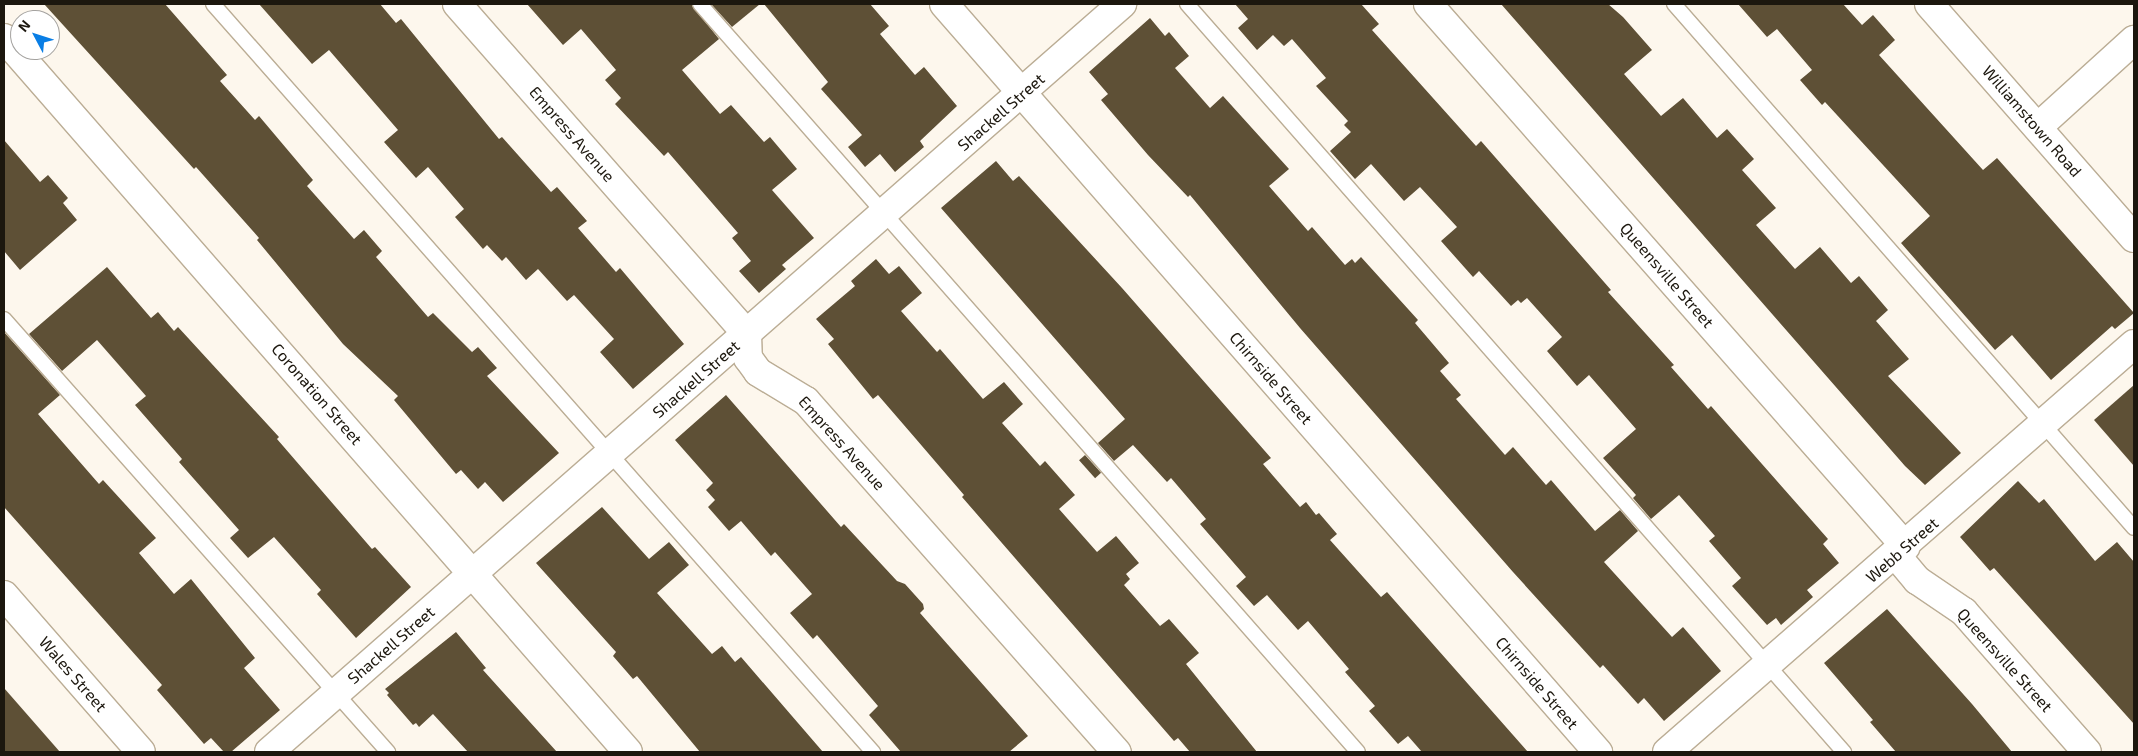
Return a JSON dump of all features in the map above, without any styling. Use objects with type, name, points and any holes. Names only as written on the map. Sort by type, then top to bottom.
[{"type":"street","name":"Empress Avenue","points":[[457,4],[747,334],[748,358],[758,372],[806,401],[1117,752]]},
{"type":"street","name":"Chirnside Street","points":[[944,4],[1598,752]]},
{"type":"street","name":"Shackell Street","points":[[269,752],[885,214],[1122,4]]},
{"type":"street","name":"Queensville Street","points":[[1428,4],[1901,551],[1920,582],[1964,612],[2087,752]]},
{"type":"street","name":"Williamstown Road","points":[[1929,4],[2134,238]]},
{"type":"street","name":"Coronation Street","points":[[4,38],[474,572],[628,752]]},
{"type":"street","points":[[2038,127],[2134,40]]},
{"type":"street","name":"Webb Street","points":[[1667,752],[1901,551],[2134,344]]},
{"type":"street","name":"Wales Street","points":[[4,595],[141,752]]},
{"type":"lane","points":[[213,4],[873,752]]},
{"type":"lane","points":[[700,4],[1358,752]]},
{"type":"lane","points":[[1187,4],[1844,752]]},
{"type":"lane","points":[[1674,4],[2134,528]]},
{"type":"lane","points":[[4,319],[388,752]]},
{"type":"building","points":[[44,4],[165,4],[227,75],[220,81],[255,120],[259,116],[313,180],[307,186],[354,239],[364,230],[382,251],[376,257],[428,317],[433,313],[472,352],[478,347],[497,368],[487,376],[559,453],[503,502],[485,482],[478,489],[461,470],[456,474],[394,400],[398,396],[343,344],[257,240],[259,238],[196,167],[194,169],[60,22],[60,10],[49,10]]},
{"type":"building","points":[[259,4],[380,4],[396,23],[401,19],[499,139],[502,137],[551,192],[557,187],[587,221],[578,228],[616,272],[620,268],[684,344],[633,389],[600,352],[614,339],[574,295],[567,301],[538,269],[526,280],[506,257],[502,261],[487,245],[483,249],[455,217],[464,209],[428,167],[416,178],[384,142],[398,130],[329,50],[312,64]]},
{"type":"building","points":[[527,4],[691,4],[719,39],[682,70],[720,114],[731,105],[764,142],[770,137],[797,169],[772,190],[814,238],[782,265],[786,269],[759,293],[739,271],[751,261],[732,238],[738,233],[668,152],[664,156],[615,104],[621,98],[605,80],[616,70],[581,29],[563,45]]},
{"type":"building","points":[[711,4],[760,4],[732,27]]},
{"type":"building","points":[[764,4],[870,4],[889,26],[880,34],[915,75],[924,67],[957,106],[920,141],[924,147],[895,172],[880,154],[865,167],[848,147],[862,135],[821,89],[828,82]]},
{"type":"building","points":[[1235,4],[1361,4],[1379,24],[1372,30],[1476,146],[1481,141],[1611,290],[1608,292],[1674,365],[1671,367],[1708,409],[1711,406],[1828,539],[1823,544],[1839,563],[1807,590],[1813,597],[1781,625],[1776,618],[1767,625],[1732,586],[1741,578],[1709,541],[1715,536],[1679,495],[1651,519],[1633,498],[1636,495],[1603,458],[1636,429],[1589,375],[1577,386],[1547,351],[1562,337],[1527,298],[1521,303],[1518,300],[1511,306],[1479,271],[1473,277],[1441,241],[1457,227],[1420,187],[1404,201],[1371,164],[1355,179],[1330,151],[1351,132],[1344,125],[1348,121],[1316,86],[1326,78],[1292,39],[1284,46],[1273,35],[1257,50],[1238,28],[1248,19]]},
{"type":"building","points":[[1501,4],[1608,4],[1623,17],[1652,50],[1624,74],[1661,116],[1683,98],[1717,138],[1727,129],[1754,159],[1742,170],[1776,208],[1756,225],[1795,269],[1820,247],[1851,283],[1859,276],[1888,310],[1876,321],[1909,359],[1888,376],[1961,453],[1925,485],[1905,466]]},
{"type":"building","points":[[1738,4],[1843,4],[1862,25],[1873,15],[1895,40],[1879,55],[1983,170],[1997,158],[2134,313],[2115,329],[2112,326],[2051,380],[2012,335],[1995,350],[1901,243],[1930,216],[1825,102],[1822,105],[1800,80],[1812,70],[1777,29],[1767,37]]},
{"type":"building","points":[[1150,18],[1165,36],[1169,32],[1189,56],[1175,68],[1210,108],[1223,96],[1289,169],[1269,186],[1308,231],[1312,227],[1345,265],[1352,259],[1355,263],[1361,257],[1418,320],[1415,323],[1449,363],[1440,371],[1461,395],[1456,399],[1505,455],[1513,447],[1546,485],[1551,480],[1595,531],[1620,510],[1638,531],[1604,562],[1672,637],[1683,627],[1721,671],[1664,721],[1644,698],[1638,704],[1603,665],[1600,668],[1513,572],[1300,328],[1190,195],[1188,197],[1148,155],[1101,100],[1108,94],[1089,72]]},
{"type":"building","points":[[4,140],[40,182],[48,175],[68,198],[63,203],[77,220],[20,270],[4,251]]},
{"type":"building","points":[[996,161],[1013,181],[1019,176],[1122,288],[1271,458],[1263,464],[1300,507],[1306,502],[1316,515],[1319,513],[1337,534],[1330,540],[1381,597],[1387,592],[1528,752],[1422,752],[1408,736],[1398,744],[1369,711],[1375,706],[1345,672],[1349,669],[1308,621],[1298,630],[1267,595],[1254,606],[1236,586],[1246,577],[1200,524],[1206,519],[1171,478],[1167,482],[1133,445],[1114,461],[1098,443],[1125,419],[941,208]]},
{"type":"building","points":[[876,259],[889,274],[899,266],[922,293],[901,311],[937,352],[940,349],[983,399],[1004,382],[1023,404],[1002,423],[1040,466],[1045,461],[1075,495],[1059,509],[1097,552],[1116,536],[1139,563],[1126,574],[1130,579],[1124,585],[1160,626],[1169,619],[1199,653],[1186,664],[1257,752],[1190,752],[1178,738],[1174,741],[962,497],[964,495],[878,395],[873,399],[828,344],[834,339],[816,319],[855,286],[851,281]]},
{"type":"building","points":[[107,267],[151,318],[158,312],[174,331],[178,327],[279,437],[277,439],[372,549],[375,547],[411,587],[356,638],[317,594],[321,590],[274,537],[248,558],[230,538],[239,530],[179,462],[182,459],[135,405],[146,396],[97,340],[62,371],[29,334]]},
{"type":"building","points":[[4,332],[60,395],[38,414],[99,484],[103,480],[156,538],[139,553],[174,594],[191,579],[255,658],[244,668],[280,710],[231,752],[224,752],[211,738],[204,744],[157,690],[162,685],[4,507]]},
{"type":"building","points":[[2134,385],[2134,466],[2094,420]]},
{"type":"building","points":[[726,395],[841,527],[844,524],[897,581],[905,584],[923,604],[924,609],[920,613],[1028,736],[1009,752],[901,752],[869,715],[878,706],[817,635],[813,639],[790,613],[812,594],[775,552],[771,556],[741,521],[729,531],[708,507],[715,500],[706,490],[713,483],[675,440]]},
{"type":"building","points":[[1085,455],[1101,473],[1095,478],[1079,460]]},
{"type":"building","points":[[2018,481],[2039,503],[2044,499],[2095,561],[2117,542],[2134,562],[2134,724],[1994,568],[1990,571],[1960,537]]},
{"type":"building","points":[[602,507],[649,559],[669,542],[689,565],[657,593],[712,654],[722,646],[735,662],[741,657],[823,752],[700,752],[637,676],[633,679],[613,656],[616,652],[536,563]]},
{"type":"building","points":[[1887,609],[2012,752],[1896,752],[1870,722],[1873,720],[1824,663]]},
{"type":"building","points":[[456,632],[486,668],[483,670],[557,752],[468,752],[433,714],[419,727],[416,723],[413,725],[387,695],[389,693],[385,689]]},
{"type":"building","points":[[4,688],[60,752],[4,752]]}]
